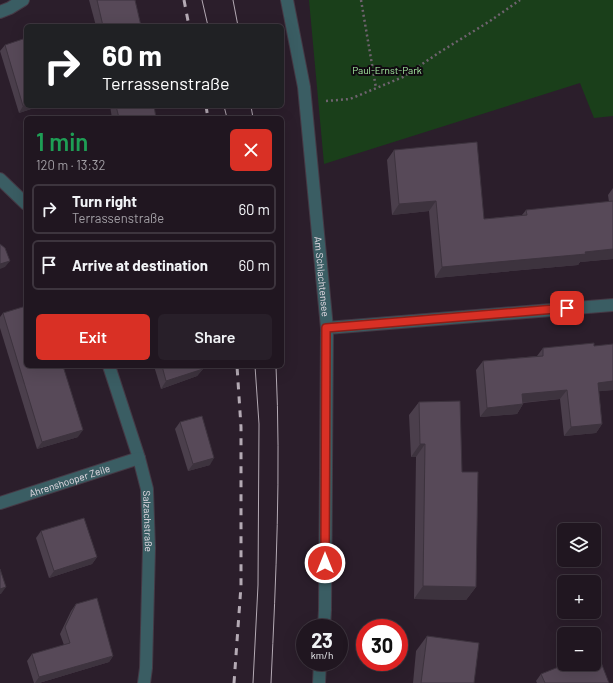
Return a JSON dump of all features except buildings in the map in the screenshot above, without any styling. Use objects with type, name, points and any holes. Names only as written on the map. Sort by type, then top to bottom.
[{"type":"street","points":[[0,12],[23,0]]},
{"type":"street","name":"Am Schlachtensee","points":[[287,0],[304,87],[326,328],[324,619]]},
{"type":"street","points":[[0,179],[24,202]]},
{"type":"street","points":[[326,328],[613,305]]},
{"type":"street","name":"Salzachstraße","points":[[110,368],[139,458],[147,489],[149,548],[146,668],[144,683]]},
{"type":"street","name":"Ahrenshooper Zeile","points":[[0,503],[139,458]]},
{"type":"street","points":[[319,683],[320,671]]},
{"type":"path","points":[[362,0],[376,88]]},
{"type":"path","points":[[326,101],[350,99],[403,77],[520,0]]},
{"type":"green space","name":"Paul-Ernst-Park","points":[[309,0],[613,0],[613,116],[594,118],[580,83],[324,164]]},
{"type":"tram line","points":[[202,0],[208,24]]},
{"type":"tram line","points":[[233,0],[238,24]]},
{"type":"tram line","points":[[224,108],[226,116]]},
{"type":"tram line","points":[[251,108],[253,116]]},
{"type":"tram line","points":[[253,683],[258,585],[259,424],[255,368]]},
{"type":"tram line","points":[[271,683],[278,485],[276,368]]},
{"type":"railway","points":[[184,0],[189,24]]},
{"type":"railway","points":[[206,108],[208,116]]},
{"type":"railway","points":[[234,683],[241,586],[241,427],[237,368]]},
{"type":"route","points":[[325,563],[326,328],[567,308]]}]
